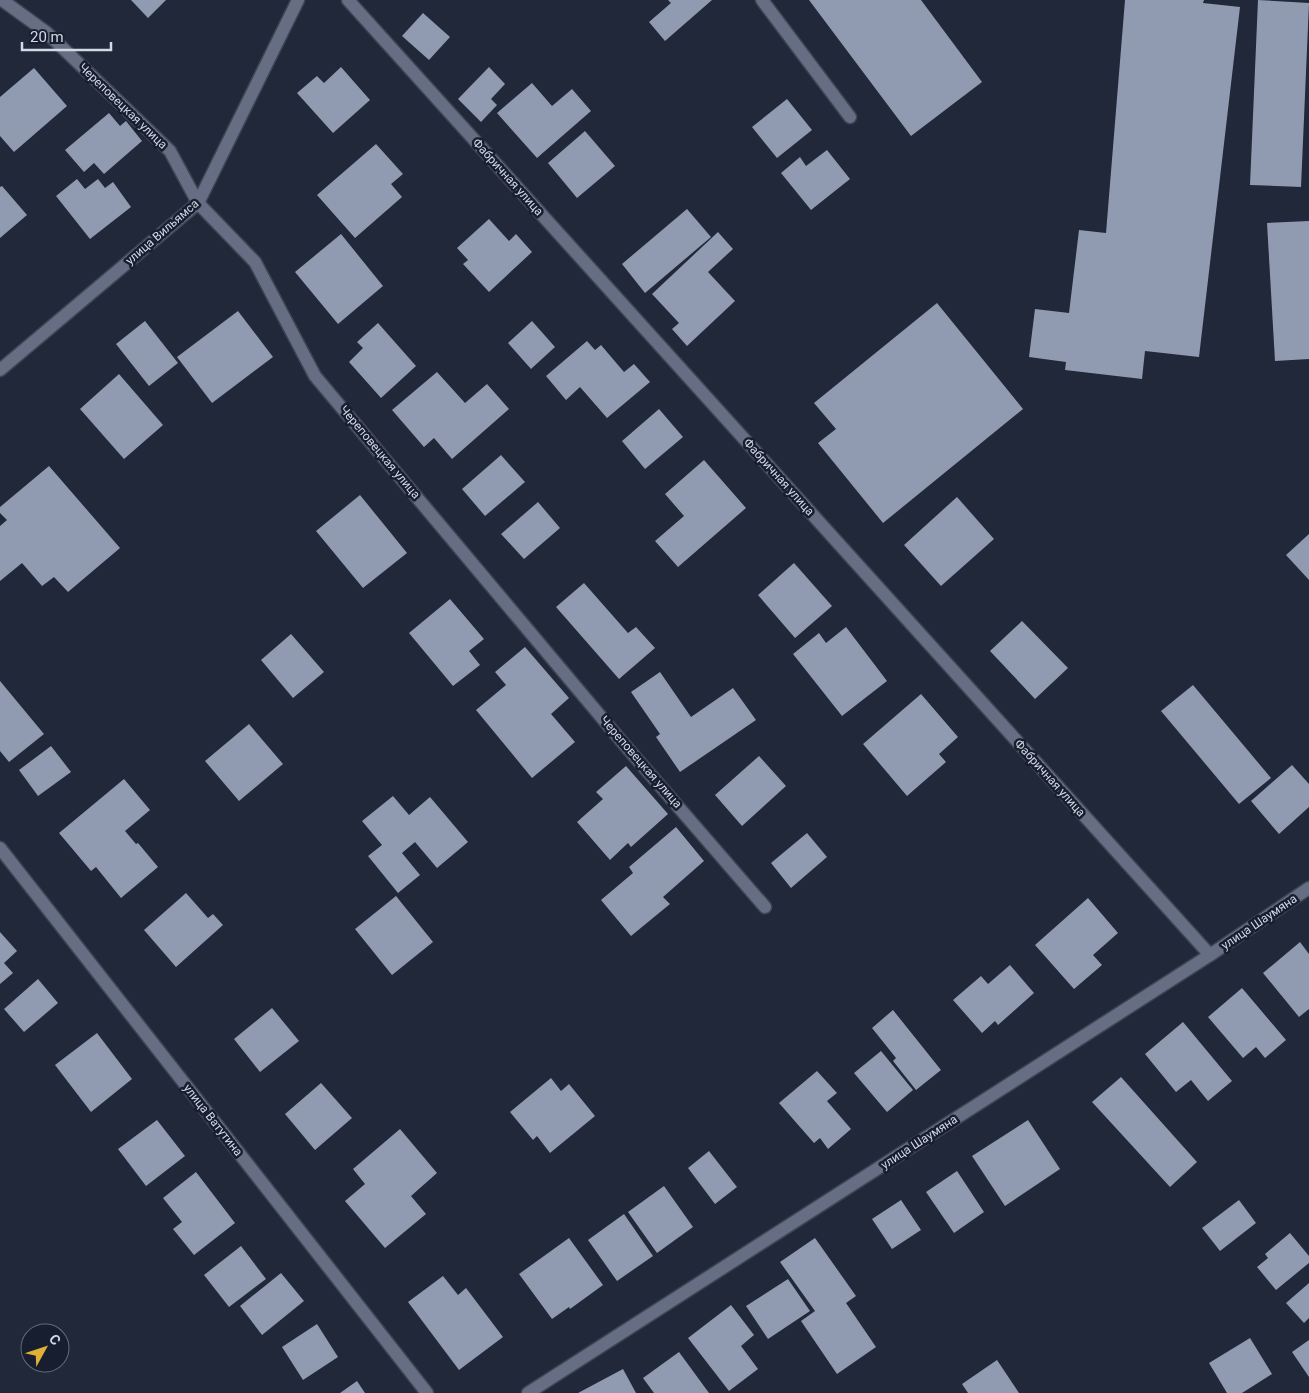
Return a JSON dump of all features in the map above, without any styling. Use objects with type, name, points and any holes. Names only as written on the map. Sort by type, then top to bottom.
[{"type":"street","name":"Череповецкая улица","points":[[2,0],[46,32],[170,151],[198,203],[255,262],[315,376],[617,735],[766,907]]},
{"type":"street","name":"улица Вильямса","points":[[0,370],[198,203],[298,0]]},
{"type":"street","name":"Фабричная улица","points":[[348,0],[1210,955]]},
{"type":"street","points":[[762,0],[850,117]]},
{"type":"street","name":"улица Ватутина","points":[[0,848],[427,1393]]},
{"type":"street","name":"улица Шаумяна","points":[[528,1393],[1210,955],[1309,888]]},
{"type":"building","points":[[131,0],[166,0],[148,18]]},
{"type":"building","points":[[668,0],[712,0],[665,41],[649,22],[671,3]]},
{"type":"building","points":[[809,0],[921,0],[982,82],[911,136]]},
{"type":"building","points":[[1125,0],[1204,0],[1203,3],[1240,7],[1199,357],[1145,351],[1142,379],[1065,370],[1066,362],[1029,357],[1035,309],[1069,313],[1079,230],[1106,233]]},
{"type":"building","points":[[1258,0],[1309,3],[1301,187],[1250,185]]},
{"type":"building","points":[[423,13],[450,37],[429,60],[402,36]]},
{"type":"building","points":[[341,67],[370,100],[333,133],[297,93],[317,76],[324,83]]},
{"type":"building","points":[[489,67],[505,84],[491,99],[497,105],[481,122],[458,99]]},
{"type":"building","points":[[34,68],[67,106],[14,152],[0,136],[0,97]]},
{"type":"building","points":[[532,83],[552,106],[572,89],[591,111],[537,158],[497,113]]},
{"type":"building","points":[[787,99],[812,130],[777,158],[752,127]]},
{"type":"building","points":[[109,113],[120,126],[126,121],[142,141],[104,174],[94,163],[84,172],[65,150]]},
{"type":"building","points":[[585,131],[615,166],[577,198],[548,163]]},
{"type":"building","points":[[376,144],[403,174],[391,184],[402,197],[355,238],[317,195]]},
{"type":"building","points":[[827,150],[850,179],[811,210],[781,173],[800,157],[806,166]]},
{"type":"building","points":[[77,179],[85,189],[98,179],[105,188],[113,182],[131,207],[90,239],[56,196]]},
{"type":"building","points":[[2,186],[27,215],[0,238],[0,187]]},
{"type":"building","points":[[687,209],[711,237],[645,293],[622,264]]},
{"type":"building","points":[[489,219],[509,241],[516,234],[532,252],[489,292],[463,264],[468,260],[457,248]]},
{"type":"building","points":[[1309,221],[1309,359],[1275,361],[1267,223]]},
{"type":"building","points":[[718,232],[733,249],[708,272],[735,301],[687,346],[672,329],[679,323],[652,294]]},
{"type":"building","points":[[341,234],[383,286],[338,324],[295,272]]},
{"type":"building","points":[[937,303],[1023,409],[883,523],[818,443],[836,429],[814,403]]},
{"type":"building","points":[[238,311],[273,357],[212,403],[177,357]]},
{"type":"building","points":[[145,321],[178,363],[149,386],[116,344]]},
{"type":"building","points":[[532,321],[555,347],[531,369],[508,343]]},
{"type":"building","points":[[378,323],[416,366],[381,398],[349,362],[363,348],[357,342]]},
{"type":"building","points":[[587,341],[595,350],[601,345],[624,372],[634,364],[650,382],[607,418],[580,387],[566,400],[546,376]]},
{"type":"building","points":[[437,372],[465,403],[487,384],[509,409],[452,459],[434,438],[424,447],[392,410]]},
{"type":"building","points":[[119,374],[163,425],[124,459],[80,409]]},
{"type":"building","points":[[659,409],[683,437],[645,469],[622,441]]},
{"type":"building","points":[[501,455],[525,482],[485,516],[462,489]]},
{"type":"building","points":[[704,460],[746,508],[678,567],[655,541],[684,516],[665,494]]},
{"type":"building","points":[[49,466],[120,548],[68,592],[54,577],[42,586],[22,563],[0,581],[0,526],[7,520],[0,513],[0,507]]},
{"type":"building","points":[[360,495],[407,553],[363,588],[316,531]]},
{"type":"building","points":[[957,497],[994,539],[941,586],[904,545]]},
{"type":"building","points":[[538,502],[560,528],[524,559],[501,534]]},
{"type":"building","points":[[1309,534],[1309,580],[1286,555]]},
{"type":"building","points":[[794,563],[832,606],[795,638],[758,595]]},
{"type":"building","points":[[584,583],[628,633],[636,627],[655,648],[619,679],[556,607]]},
{"type":"building","points":[[450,599],[484,639],[469,651],[480,665],[453,686],[409,633]]},
{"type":"building","points":[[1022,621],[1068,668],[1035,699],[990,651]]},
{"type":"building","points":[[846,627],[887,681],[842,716],[793,654],[819,633],[826,643]]},
{"type":"building","points":[[291,634],[324,672],[293,698],[261,660]]},
{"type":"building","points":[[525,647],[569,698],[551,714],[575,742],[532,778],[476,710],[506,685],[495,672]]},
{"type":"building","points":[[660,672],[691,717],[733,688],[756,720],[680,772],[656,737],[660,734],[631,692]]},
{"type":"building","points":[[0,681],[44,734],[9,762],[0,751]]},
{"type":"building","points":[[1193,685],[1271,778],[1239,804],[1161,711]]},
{"type":"building","points":[[921,694],[958,737],[939,754],[946,762],[907,796],[863,744]]},
{"type":"building","points":[[249,724],[283,764],[239,801],[205,761]]},
{"type":"building","points":[[51,746],[71,772],[38,796],[19,770]]},
{"type":"building","points":[[759,756],[786,786],[742,826],[715,795]]},
{"type":"building","points":[[1292,765],[1309,784],[1309,807],[1279,834],[1251,801]]},
{"type":"building","points":[[626,766],[668,814],[631,847],[628,843],[610,860],[577,822],[603,799],[596,792]]},
{"type":"building","points":[[124,779],[150,810],[125,831],[158,867],[121,898],[96,867],[91,871],[59,833]]},
{"type":"building","points":[[393,796],[409,815],[430,797],[468,842],[437,868],[415,842],[402,853],[420,875],[398,893],[368,856],[382,845],[362,821]]},
{"type":"building","points":[[676,827],[704,861],[663,897],[670,904],[631,936],[601,900],[633,873],[629,867]]},
{"type":"building","points":[[807,833],[827,857],[791,888],[771,863]]},
{"type":"building","points":[[186,893],[208,918],[213,914],[223,925],[176,967],[144,930]]},
{"type":"building","points":[[396,896],[433,942],[392,975],[355,929]]},
{"type":"building","points":[[1088,898],[1118,933],[1093,955],[1102,965],[1074,989],[1035,945]]},
{"type":"building","points":[[0,932],[17,951],[4,963],[13,973],[0,984]]},
{"type":"building","points":[[1300,942],[1309,954],[1309,1009],[1299,1017],[1263,973]]},
{"type":"building","points":[[1010,965],[1034,993],[998,1025],[995,1021],[982,1033],[953,1000],[981,976],[988,984]]},
{"type":"building","points":[[38,979],[58,1003],[24,1032],[4,1009]]},
{"type":"building","points":[[1242,988],[1286,1040],[1265,1058],[1256,1047],[1243,1058],[1208,1017]]},
{"type":"building","points":[[272,1008],[299,1041],[260,1072],[234,1039]]},
{"type":"building","points":[[893,1010],[941,1070],[916,1090],[893,1061],[896,1058],[872,1028]]},
{"type":"building","points":[[1183,1022],[1232,1081],[1208,1101],[1191,1080],[1176,1092],[1145,1054]]},
{"type":"building","points":[[97,1033],[132,1079],[91,1112],[55,1065]]},
{"type":"building","points":[[881,1051],[913,1090],[887,1112],[854,1073]]},
{"type":"building","points":[[817,1071],[837,1093],[827,1101],[851,1129],[828,1149],[820,1138],[814,1143],[779,1103]]},
{"type":"building","points":[[1121,1077],[1197,1162],[1170,1187],[1092,1102]]},
{"type":"building","points":[[551,1078],[561,1091],[569,1084],[595,1116],[550,1153],[537,1136],[533,1140],[510,1112]]},
{"type":"building","points":[[321,1083],[352,1118],[315,1150],[285,1114]]},
{"type":"building","points":[[157,1120],[185,1156],[146,1186],[118,1149]]},
{"type":"building","points":[[1028,1120],[1060,1169],[1005,1206],[972,1156]]},
{"type":"building","points":[[400,1129],[437,1173],[411,1196],[426,1214],[385,1248],[345,1201],[365,1184],[353,1169]]},
{"type":"building","points":[[709,1151],[737,1187],[715,1204],[688,1168]]},
{"type":"building","points":[[957,1171],[984,1212],[954,1233],[926,1192]]},
{"type":"building","points":[[196,1172],[235,1223],[194,1255],[173,1229],[182,1222],[163,1198]]},
{"type":"building","points":[[664,1186],[693,1227],[657,1253],[628,1212]]},
{"type":"building","points":[[901,1200],[921,1230],[892,1249],[872,1219]]},
{"type":"building","points":[[1239,1200],[1256,1223],[1220,1251],[1202,1228]]},
{"type":"building","points":[[624,1214],[653,1256],[617,1281],[588,1240]]},
{"type":"building","points":[[1290,1233],[1309,1256],[1309,1263],[1276,1290],[1257,1267],[1268,1258],[1265,1254]]},
{"type":"building","points":[[569,1238],[603,1285],[570,1309],[569,1307],[552,1319],[519,1274]]},
{"type":"building","points":[[815,1238],[856,1296],[846,1303],[876,1347],[837,1374],[801,1321],[815,1311],[780,1262]]},
{"type":"building","points":[[241,1246],[266,1279],[229,1307],[204,1275]]},
{"type":"building","points":[[281,1273],[304,1301],[262,1335],[240,1306]]},
{"type":"building","points":[[443,1276],[458,1295],[466,1288],[503,1337],[459,1370],[408,1302]]},
{"type":"building","points":[[788,1279],[810,1311],[768,1339],[746,1306]]},
{"type":"building","points":[[1309,1283],[1309,1318],[1304,1323],[1286,1303]]},
{"type":"building","points":[[731,1305],[754,1335],[741,1346],[758,1369],[729,1391],[688,1338]]},
{"type":"building","points":[[317,1324],[338,1357],[303,1380],[282,1347]]},
{"type":"building","points":[[1250,1338],[1272,1374],[1242,1393],[1227,1393],[1209,1363]]},
{"type":"building","points":[[1309,1340],[1309,1377],[1292,1352]]},
{"type":"building","points":[[679,1352],[709,1393],[654,1393],[643,1378]]},
{"type":"building","points":[[997,1360],[1019,1393],[968,1393],[962,1384]]},
{"type":"building","points":[[623,1369],[636,1393],[578,1393]]},
{"type":"building","points":[[357,1381],[365,1393],[340,1393]]}]
